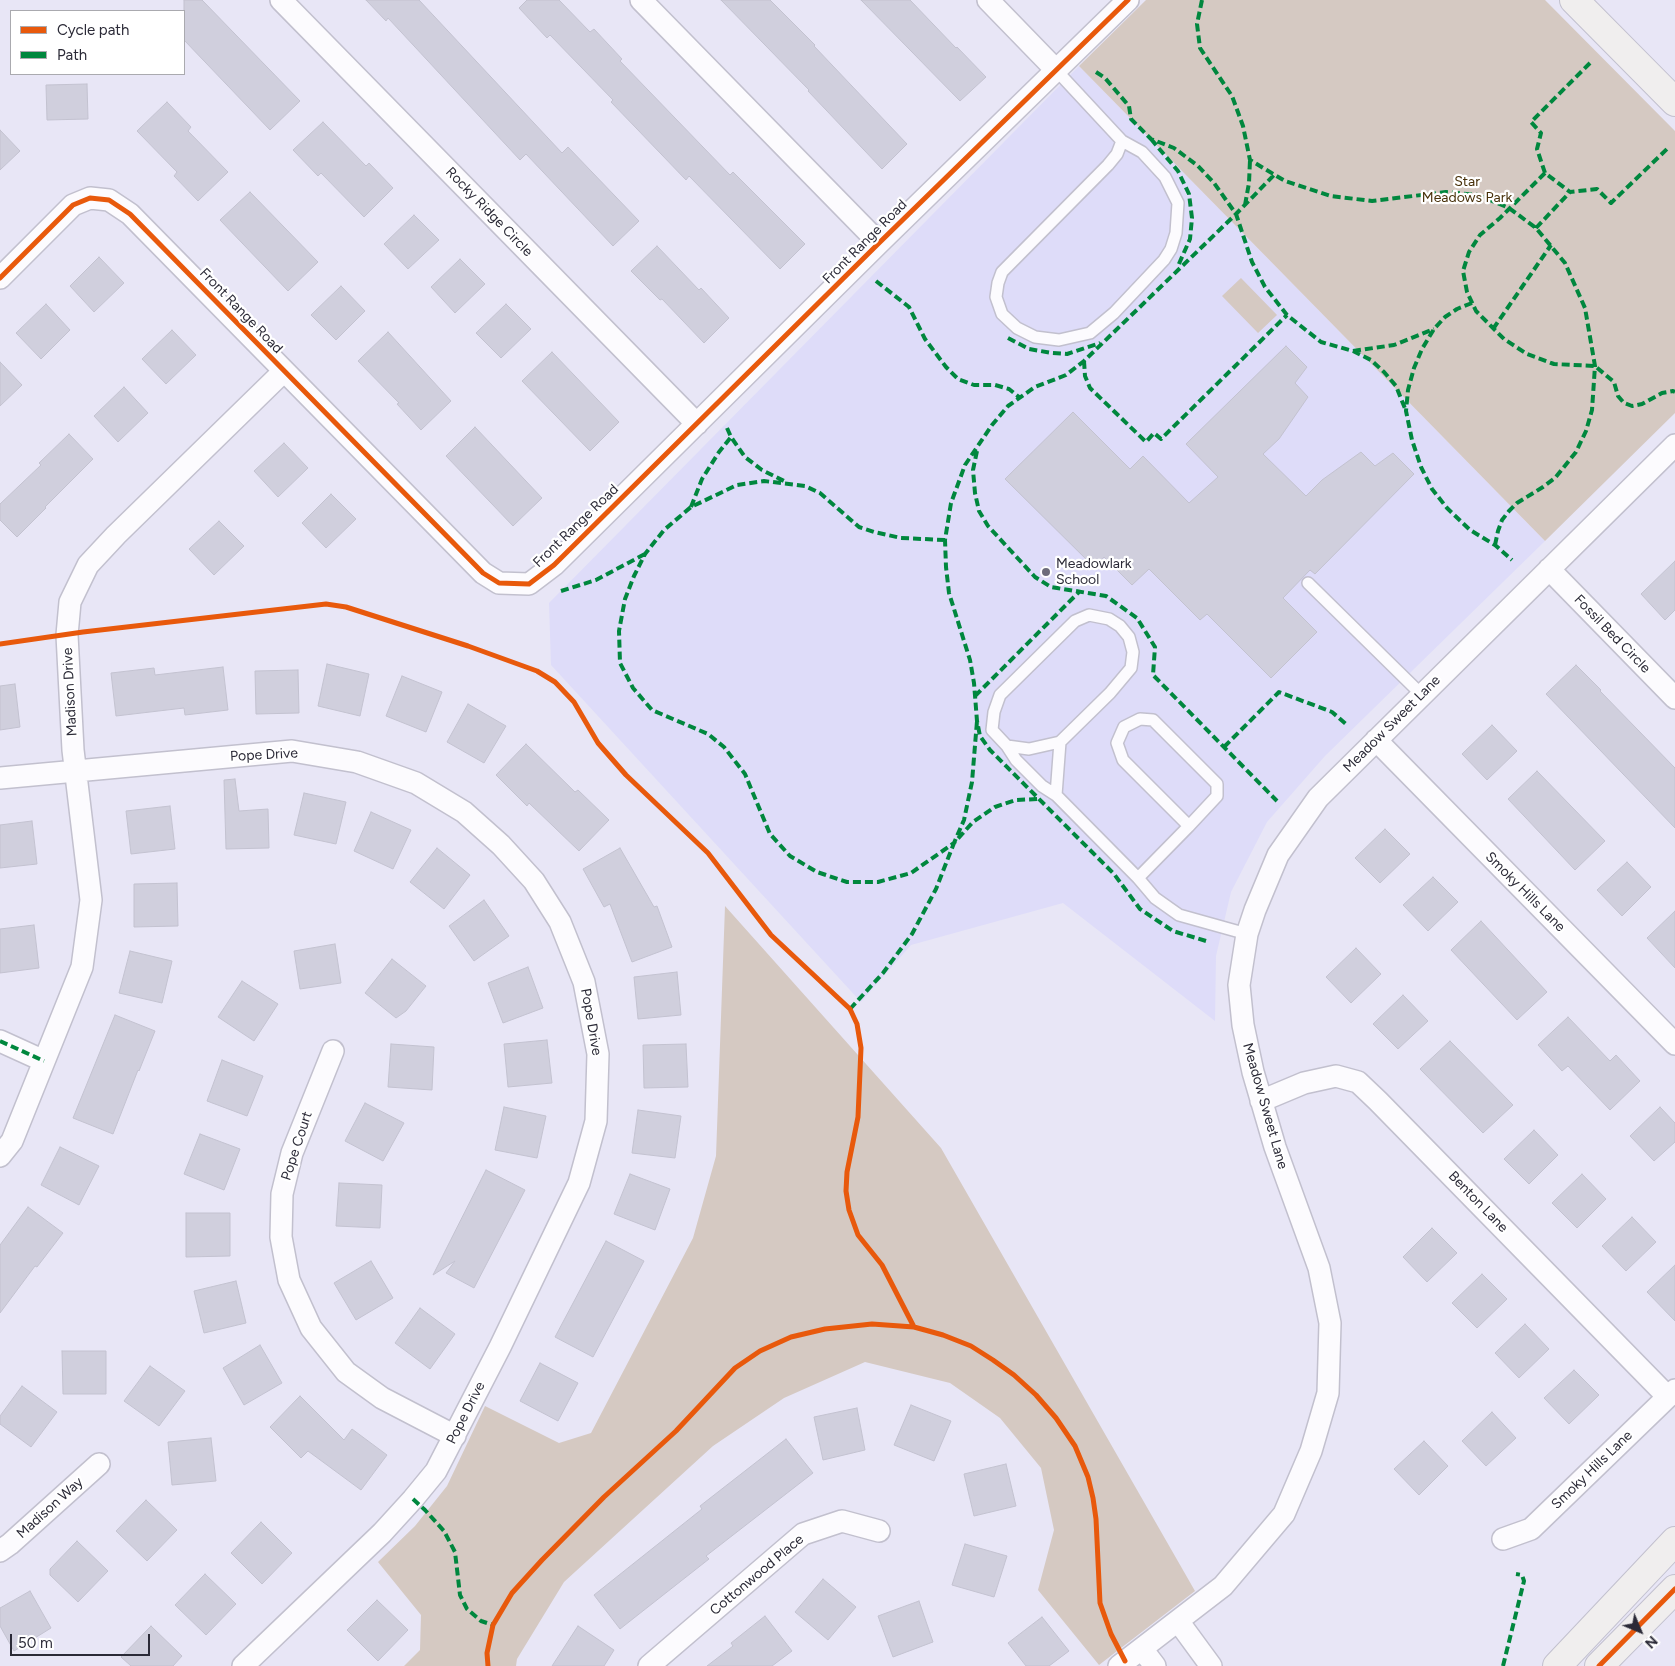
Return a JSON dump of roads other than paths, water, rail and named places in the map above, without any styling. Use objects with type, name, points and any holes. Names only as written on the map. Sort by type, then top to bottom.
[{"type":"main road","points":[[1574,0],[1675,102]]},
{"type":"main road","points":[[1558,1666],[1675,1541]]},
{"type":"main road","points":[[1599,1666],[1675,1589]]},
{"type":"street","name":"Rocky Ridge Circle","points":[[281,0],[697,424]]},
{"type":"street","points":[[641,0],[879,243]]},
{"type":"street","points":[[988,0],[1056,70]]},
{"type":"street","name":"Front Range Road","points":[[0,278],[73,205],[90,198],[109,200],[130,214],[483,573],[499,583],[529,584],[554,565],[1128,0]]},
{"type":"street","name":"Madison Drive","points":[[0,1156],[12,1141],[82,967],[90,900],[75,770],[67,634],[70,602],[88,565],[123,528],[284,371]]},
{"type":"street","name":"Meadow Sweet Lane","points":[[1118,1666],[1223,1586],[1284,1514],[1311,1450],[1328,1393],[1330,1323],[1319,1268],[1275,1147],[1261,1101],[1243,1025],[1241,1005],[1240,985],[1247,934],[1254,910],[1278,855],[1318,798],[1675,445]]},
{"type":"street","name":"Fossil Bed Circle","points":[[1549,569],[1675,698]]},
{"type":"street","name":"Smoky Hills Lane","points":[[1376,740],[1675,1044]]},
{"type":"street","name":"Pope Drive","points":[[0,778],[292,751],[357,762],[416,783],[464,812],[501,845],[534,881],[560,922],[584,982],[598,1054],[596,1121],[579,1184],[500,1347],[436,1471],[382,1533],[243,1666]]},
{"type":"street","points":[[0,1041],[44,1061]]},
{"type":"street","name":"Pope Court","points":[[333,1050],[292,1153],[282,1194],[281,1236],[289,1280],[311,1328],[346,1372],[382,1398],[455,1436]]},
{"type":"street","name":"Benton Lane","points":[[1261,1101],[1304,1084],[1336,1076],[1358,1082],[1672,1393]]},
{"type":"street","name":"Smoky Hills Lane","points":[[1503,1539],[1531,1529],[1672,1393]]},
{"type":"street","name":"Madison Way","points":[[0,1551],[99,1464]]},
{"type":"street","name":"Cottonwood Place","points":[[649,1666],[803,1534],[842,1521],[879,1531]]},
{"type":"street","points":[[1178,1621],[1211,1666]]},
{"type":"street","points":[[1142,1648],[1155,1666]]},
{"type":"lane","points":[[1056,70],[1122,141],[1142,152],[1165,176],[1178,202],[1176,234],[1171,249],[1164,260],[1114,313],[1090,333],[1059,340],[1035,337],[1017,328],[1002,314],[996,297],[1002,272],[1108,165],[1117,154],[1122,141]]},
{"type":"lane","points":[[1308,583],[1422,695]]},
{"type":"lane","points":[[1007,746],[1029,749],[1060,742],[1110,693],[1131,668],[1133,652],[1129,637],[1120,626],[1109,619],[1089,615],[1075,621],[1000,695],[994,712],[992,730],[1007,746],[1016,760],[1042,786],[1056,795],[1138,878],[1155,898],[1180,915],[1247,934]]},
{"type":"lane","points":[[1138,878],[1189,826],[1218,796],[1217,784],[1153,720],[1140,719],[1124,728],[1117,743],[1123,760],[1189,826]]},
{"type":"lane","points":[[1056,795],[1060,742]]},
{"type":"place","name":"Meadowlark School","points":[[1046,572]]},
{"type":"park label","name":"Star Meadows Park","points":[[1467,190]]}]
